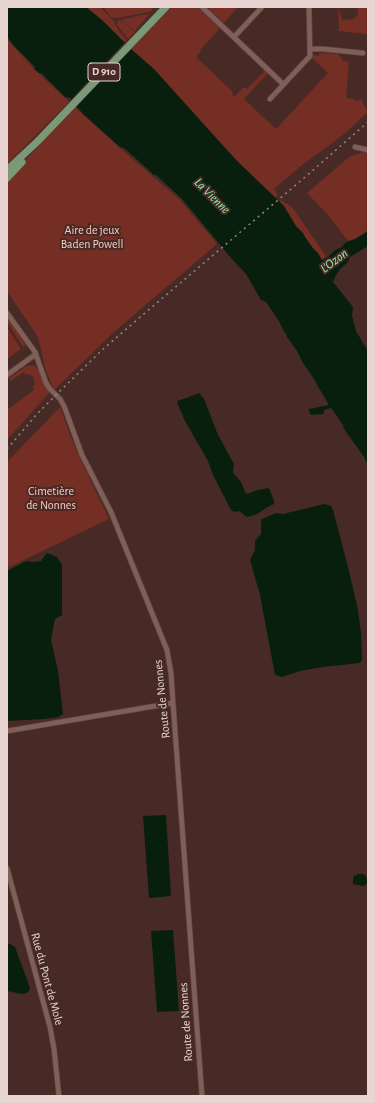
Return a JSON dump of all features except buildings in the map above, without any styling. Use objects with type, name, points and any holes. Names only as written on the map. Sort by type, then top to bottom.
[{"type":"main road","name":"D 910","points":[[7,170],[38,141],[166,7]]},
{"type":"main road","name":"D 910","points":[[7,178],[22,162],[38,141]]},
{"type":"street","points":[[202,7],[283,84]]},
{"type":"street","points":[[234,37],[262,7]]},
{"type":"street","points":[[270,99],[309,57],[309,7]]},
{"type":"street","points":[[310,49],[363,53]]},
{"type":"street","points":[[355,148],[368,150]]},
{"type":"street","name":"Route de Nonnes","points":[[7,313],[36,354],[46,383],[64,406],[82,455],[111,512],[169,658],[202,1096]]},
{"type":"street","points":[[7,375],[36,354]]},
{"type":"street","points":[[7,731],[173,703]]},
{"type":"street","name":"Rue du Pont de Mole","points":[[7,868],[50,1027],[59,1096]]},
{"type":"green space","points":[[86,7],[100,7],[113,20],[119,31],[127,40],[125,43],[102,20]]},
{"type":"green space","points":[[103,7],[154,7],[150,12],[117,18],[111,17]]},
{"type":"green space","points":[[172,7],[197,7],[220,28],[200,50],[201,51],[196,57],[233,92],[232,94],[234,97],[244,87],[247,89],[264,72],[262,69],[268,73],[244,99],[276,129],[328,73],[312,58],[313,55],[319,56],[319,53],[338,54],[343,61],[349,62],[346,98],[355,99],[356,101],[361,99],[368,112],[343,135],[301,166],[274,189],[278,195],[275,197],[247,171],[131,49]]},
{"type":"green space","points":[[207,7],[238,7],[224,23]]},
{"type":"green space","points":[[338,7],[342,20],[354,19],[358,14],[358,7],[368,7],[368,34],[339,31]]},
{"type":"green space","points":[[149,14],[135,31],[121,20],[137,16]]},
{"type":"green space","points":[[119,20],[135,32],[128,39],[117,25]]},
{"type":"green space","points":[[7,39],[34,69],[69,102],[7,164]]},
{"type":"green space","name":"Aire de jeux Baden Powell","points":[[75,107],[180,200],[217,244],[114,332],[54,390],[46,371],[38,337],[7,291],[7,180]]},
{"type":"green space","points":[[363,152],[368,153],[368,231],[355,239],[348,241],[329,216],[307,193],[349,157]]},
{"type":"green space","points":[[281,200],[292,207],[326,256],[321,261],[302,232],[296,228],[279,202]]},
{"type":"green space","points":[[7,317],[26,345],[23,347],[7,322]]},
{"type":"green space","points":[[7,327],[21,349],[7,359],[8,352]]},
{"type":"green space","points":[[31,365],[35,366],[39,370],[44,385],[50,392],[7,440],[7,410],[34,390],[33,387],[35,383],[33,377],[29,374],[25,374],[24,372],[11,381],[9,378],[25,367]]},
{"type":"green space","name":"Cimetière de Nonnes","points":[[60,407],[80,458],[109,519],[7,568],[7,462]]},
{"type":"water","points":[[7,7],[86,7],[154,69],[236,160],[284,206],[296,226],[303,233],[322,260],[328,257],[335,250],[342,247],[346,242],[355,239],[368,231],[368,246],[350,257],[347,263],[336,275],[333,282],[353,307],[352,316],[356,331],[368,351],[368,465],[331,408],[324,410],[324,414],[311,415],[309,409],[329,405],[284,332],[279,321],[266,302],[261,300],[246,274],[182,199],[156,175],[153,175],[124,148],[120,147],[83,114],[70,98],[65,97],[41,73],[34,69],[35,67],[13,45],[7,36]]},
{"type":"water","points":[[199,393],[204,399],[218,435],[234,464],[233,473],[241,482],[245,492],[247,494],[269,488],[274,504],[257,514],[248,517],[239,511],[234,512],[231,510],[213,475],[208,461],[185,421],[177,401]]},
{"type":"water","points":[[324,504],[331,506],[333,510],[349,571],[358,610],[362,659],[360,663],[300,671],[282,677],[275,675],[260,595],[250,560],[255,550],[255,541],[261,534],[262,519],[276,513],[283,514]]},
{"type":"water","points":[[47,553],[57,557],[62,565],[62,615],[55,619],[51,640],[58,671],[63,714],[58,717],[45,719],[7,721],[7,571],[26,561],[41,561]]},
{"type":"water","points":[[166,815],[171,896],[149,898],[143,816]]},
{"type":"water","points":[[363,874],[366,876],[367,883],[364,886],[353,884],[354,876]]},
{"type":"water","points":[[173,930],[179,1011],[157,1012],[151,931]]},
{"type":"water","points":[[7,943],[15,947],[30,988],[27,993],[22,994],[7,991]]},
{"type":"pier","points":[[126,41],[132,47],[75,107],[70,101]]},
{"type":"railway","points":[[7,449],[37,414],[102,350],[368,122]]},
{"type":"water label","name":"La Vienne","points":[[212,196]]},
{"type":"water label","name":"L'Ozon","points":[[334,261]]}]
